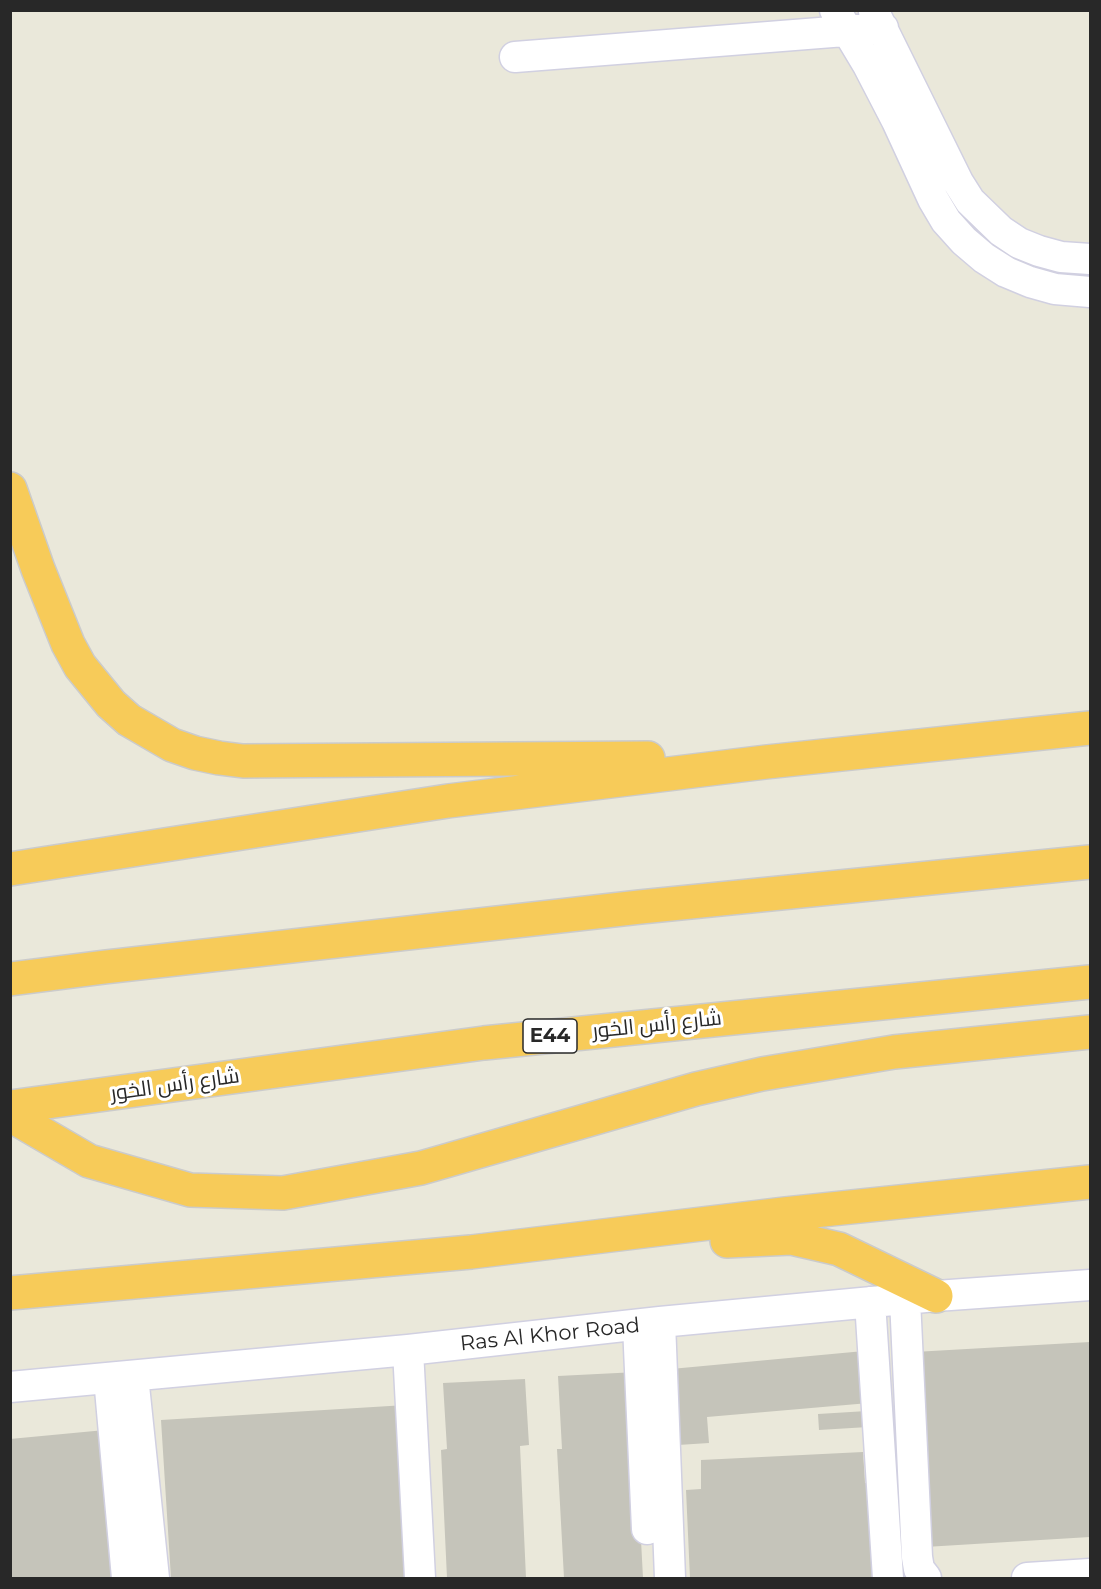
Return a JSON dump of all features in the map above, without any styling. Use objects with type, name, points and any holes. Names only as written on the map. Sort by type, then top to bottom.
[{"type":"highway","points":[[10,489],[38,569],[68,644],[80,666],[100,692],[129,720],[180,747],[219,758],[243,761],[671,758],[766,762]]},
{"type":"highway","points":[[10,869],[448,801],[766,762],[1090,728]]},
{"type":"highway","points":[[10,979],[105,966],[640,907],[1090,861]]},
{"type":"highway","name":"شارع رأس الخور","points":[[10,1107],[484,1042],[1090,982]]},
{"type":"highway","points":[[10,1115],[88,1161],[190,1190],[283,1193],[422,1168],[696,1089],[762,1074],[894,1052],[1090,1032]]},
{"type":"highway","points":[[10,1293],[471,1252],[796,1213],[1090,1182]]},
{"type":"highway","points":[[471,1252],[791,1238],[839,1249],[920,1297]]},
{"type":"street","points":[[515,57],[841,21],[878,20],[958,182],[977,209],[1001,231],[1019,243],[1060,257],[1090,259]]},
{"type":"street","points":[[841,21],[897,121],[933,199],[946,221],[964,241],[991,263],[1030,282],[1055,289],[1090,292]]},
{"type":"street","name":"Ras Al Khor Road","points":[[10,1387],[408,1350],[920,1297],[1090,1285]]},
{"type":"street","points":[[920,1297],[917,1557],[919,1569],[926,1578]]},
{"type":"street","points":[[870,1302],[888,1578]]},
{"type":"street","points":[[649,1324],[649,1578]]},
{"type":"street","points":[[649,1324],[670,1578]]},
{"type":"street","points":[[408,1350],[420,1578]]},
{"type":"street","points":[[121,1377],[127,1578]]},
{"type":"street","points":[[121,1377],[154,1578]]},
{"type":"street","points":[[1027,1578],[1090,1574]]},
{"type":"building","points":[[1090,1342],[1090,1537],[925,1547],[914,1352]]},
{"type":"building","points":[[864,1351],[869,1403],[707,1417],[709,1443],[678,1445],[671,1369]]},
{"type":"building","points":[[637,1372],[636,1445],[643,1578],[564,1578],[557,1449],[562,1449],[558,1376]]},
{"type":"building","points":[[525,1379],[529,1445],[520,1446],[526,1578],[447,1578],[441,1450],[447,1449],[443,1383]]},
{"type":"building","points":[[406,1405],[417,1578],[171,1578],[161,1420]]},
{"type":"building","points":[[867,1411],[868,1427],[819,1430],[818,1414]]},
{"type":"building","points":[[105,1430],[120,1578],[10,1578],[10,1439]]},
{"type":"building","points":[[863,1452],[865,1483],[879,1481],[883,1578],[690,1578],[686,1490],[701,1489],[701,1460]]}]
